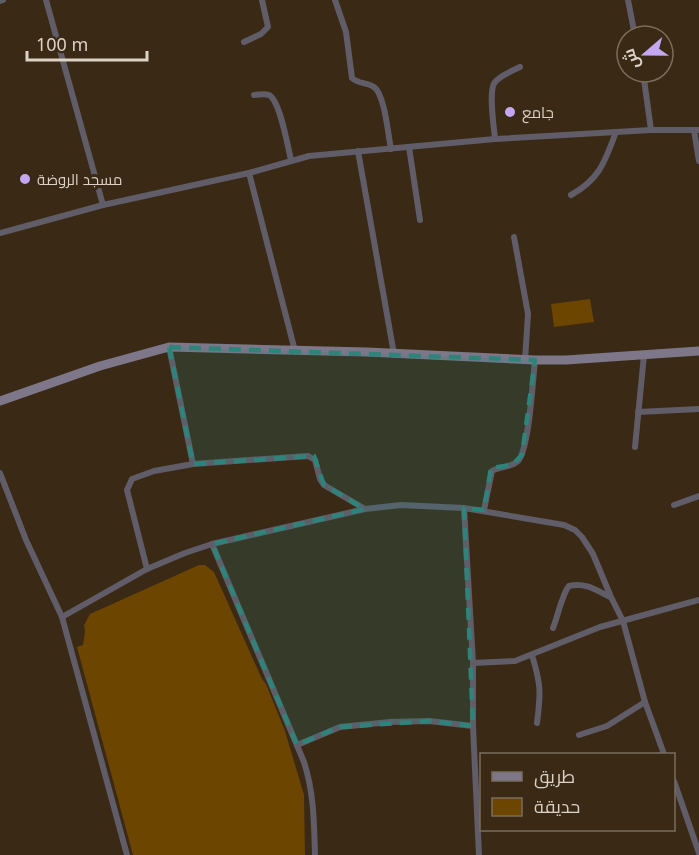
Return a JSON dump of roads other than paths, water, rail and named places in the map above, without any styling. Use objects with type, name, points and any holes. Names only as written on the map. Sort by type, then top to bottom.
[{"type":"street","points":[[46,0],[103,205]]},
{"type":"street","points":[[244,42],[261,34],[268,27],[262,0]]},
{"type":"street","points":[[335,0],[346,32],[352,78],[354,81],[372,86],[380,95],[391,149]]},
{"type":"street","points":[[628,0],[633,24]]},
{"type":"street","points":[[495,139],[493,84],[520,67]]},
{"type":"street","points":[[645,84],[651,130]]},
{"type":"street","points":[[254,95],[266,94],[272,98],[282,122],[291,160]]},
{"type":"street","points":[[0,233],[103,205],[249,173],[309,156],[495,139],[651,130],[696,130],[699,160]]},
{"type":"street","points":[[571,195],[585,188],[593,179],[616,132]]},
{"type":"street","points":[[409,147],[420,220]]},
{"type":"street","points":[[358,151],[394,354]]},
{"type":"street","points":[[249,173],[295,351]]},
{"type":"street","points":[[514,237],[528,314],[525,360]]},
{"type":"street","points":[[169,347],[193,464]]},
{"type":"street","points":[[0,401],[100,366],[169,347],[525,360],[566,360],[699,351]]},
{"type":"street","points":[[635,447],[644,355]]},
{"type":"street","points":[[484,510],[492,471],[512,465],[522,455],[535,360]]},
{"type":"street","points":[[638,412],[699,409]]},
{"type":"street","points":[[147,569],[128,495],[128,485],[136,476],[193,464],[258,458],[311,457],[315,460],[324,485],[365,509]]},
{"type":"street","points":[[0,473],[26,540],[62,617],[76,660],[127,855]]},
{"type":"street","points":[[674,505],[699,496]]},
{"type":"street","points":[[62,617],[147,569],[212,544],[365,509],[401,505],[464,508],[564,525],[575,530],[593,554],[623,621],[645,702],[664,753]]},
{"type":"street","points":[[464,508],[473,663],[473,726],[479,855]]},
{"type":"street","points":[[212,544],[312,786],[315,855]]},
{"type":"street","points":[[553,628],[565,591],[569,586],[587,585],[611,597]]},
{"type":"street","points":[[473,663],[515,661],[600,627],[699,600]]},
{"type":"street","points":[[532,655],[541,694],[537,723]]},
{"type":"street","points":[[579,735],[607,726],[645,702]]},
{"type":"street","points":[[297,746],[340,727],[429,720],[473,726]]},
{"type":"street","points":[[675,784],[699,853]]},
{"type":"place","name":"جامع","points":[[510,112]]},
{"type":"place","name":"مسجد الروضة","points":[[25,179]]}]
